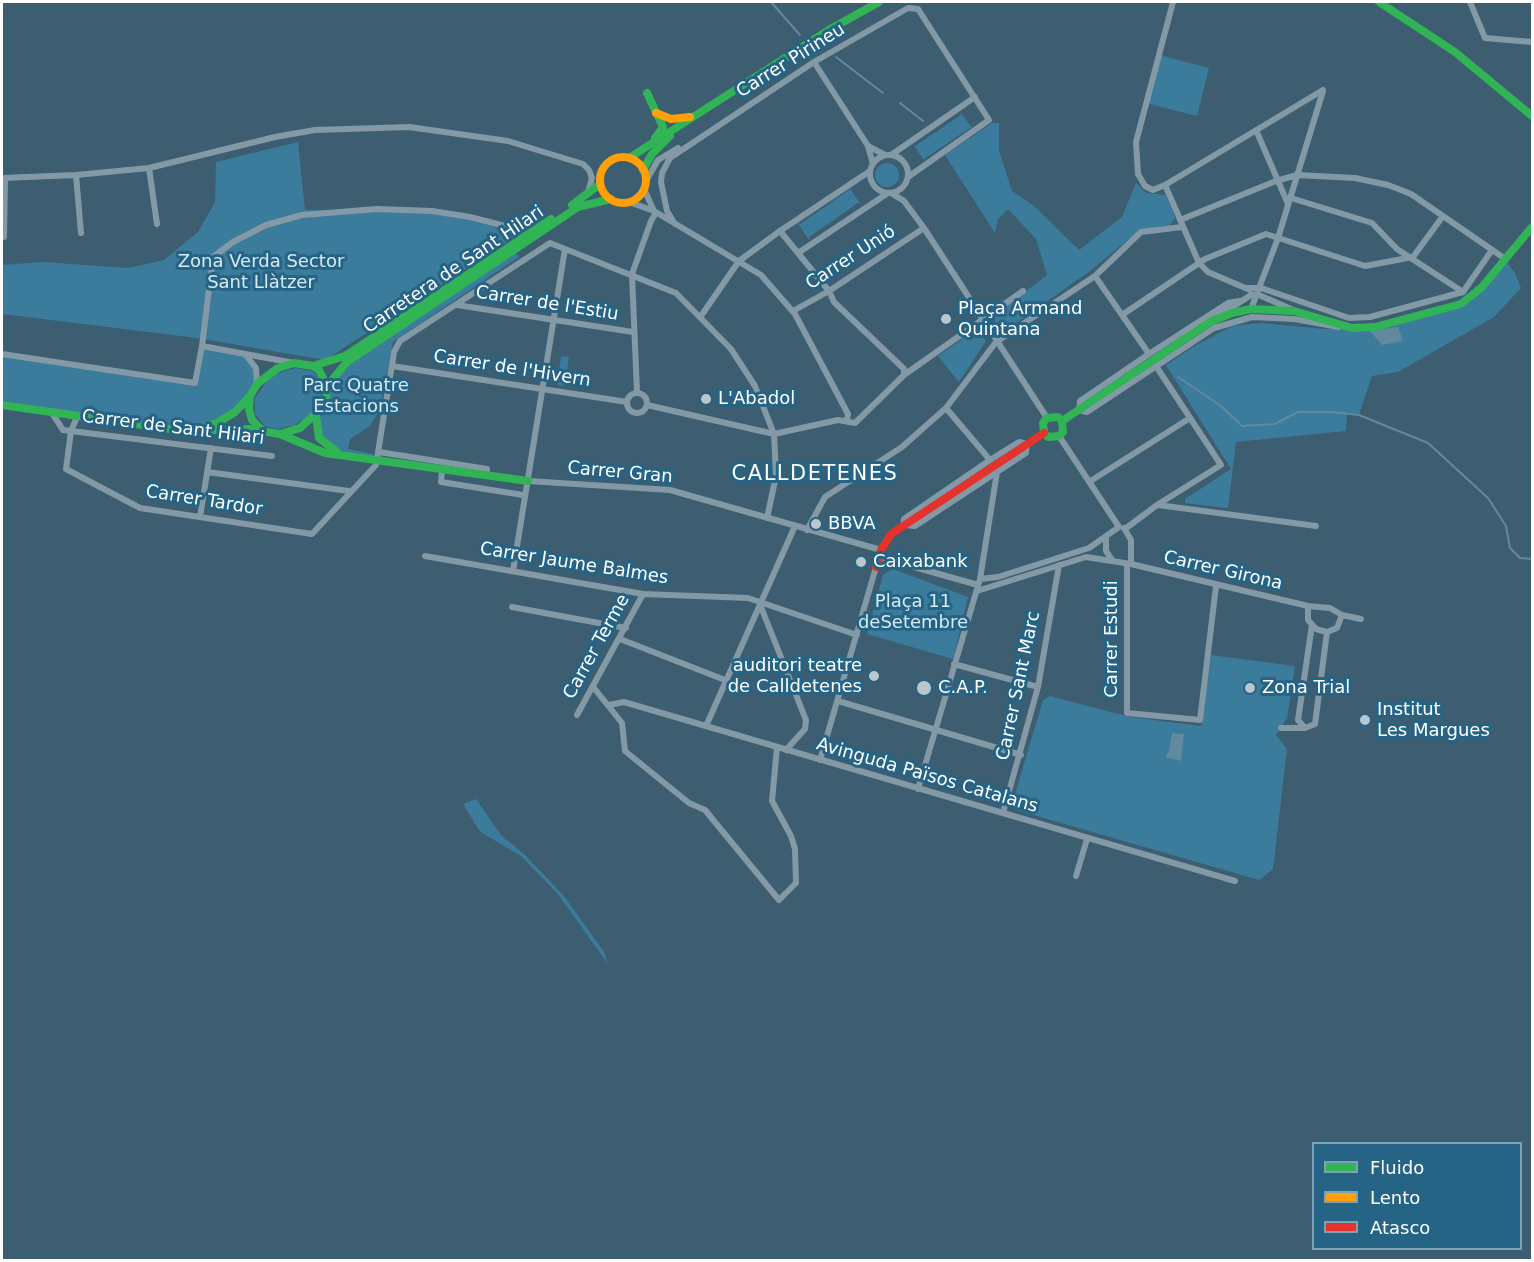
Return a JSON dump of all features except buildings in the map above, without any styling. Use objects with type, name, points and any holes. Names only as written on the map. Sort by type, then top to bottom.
[{"type":"street","points":[[847,420],[848,414],[793,311],[761,275],[655,212],[629,202],[621,203],[611,199],[600,184],[600,176],[614,158],[629,158],[827,31],[879,2]]},
{"type":"street","points":[[1174,2],[1136,142],[1140,180],[1153,190],[1323,90],[1278,238],[1259,295],[1251,309]]},
{"type":"street","points":[[1379,2],[1455,52],[1533,116]]},
{"type":"street","points":[[1470,2],[1485,38],[1533,42]]},
{"type":"street","name":"Carrer Pirineu","points":[[675,224],[667,210],[662,182],[662,173],[670,158],[814,62],[908,8],[918,9],[975,97]]},
{"type":"street","points":[[814,62],[868,146],[873,164]]},
{"type":"street","points":[[646,146],[662,132],[663,127],[649,104],[647,93]]},
{"type":"street","points":[[904,201],[903,187],[908,177],[989,120],[975,97],[873,164],[870,171],[872,183],[904,201],[924,228],[1047,418]]},
{"type":"street","points":[[656,113],[670,119],[683,119],[699,114]]},
{"type":"street","points":[[637,392],[632,274],[655,212],[645,185],[644,170],[657,148],[699,114]]},
{"type":"street","points":[[4,237],[3,178],[76,175],[148,168],[275,137],[345,127],[436,129],[508,141],[583,164],[589,170],[591,186],[569,207]]},
{"type":"street","points":[[1256,130],[1276,181],[1289,201],[1372,223],[1397,249],[1413,257],[1463,292]]},
{"type":"street","points":[[868,146],[903,160],[908,177]]},
{"type":"street","name":"Carrer Pirineu","points":[[645,185],[663,156],[684,147]]},
{"type":"street","points":[[629,158],[644,170]]},
{"type":"street","points":[[148,168],[157,224]]},
{"type":"street","points":[[701,316],[739,261],[870,171]]},
{"type":"street","points":[[76,175],[81,233]]},
{"type":"street","points":[[807,530],[825,496],[902,447],[946,408],[996,342],[1095,276],[1141,232],[1181,223],[1276,181],[1297,175],[1355,178],[1388,185],[1411,194],[1504,258]]},
{"type":"street","name":"Carretera de Sant Hilari","points":[[313,366],[345,356],[600,184]]},
{"type":"street","points":[[629,202],[645,185]]},
{"type":"street","points":[[1165,185],[1199,263],[1208,272],[1294,311],[1352,328]]},
{"type":"street","points":[[798,253],[889,193],[903,187]]},
{"type":"street","name":"Carretera de Sant Hilari","points":[[327,386],[347,362],[569,213],[591,202],[611,199]]},
{"type":"street","points":[[2,354],[195,383],[213,257],[233,242],[266,225],[324,213],[404,209],[479,219],[517,229],[524,237]]},
{"type":"street","points":[[1122,315],[1199,263],[1266,234],[1365,266],[1413,257],[1443,216]]},
{"type":"street","points":[[1078,410],[1087,412],[1215,328],[1252,317],[1294,319],[1324,326],[1375,327],[1461,304],[1482,287],[1504,258],[1533,227]]},
{"type":"street","name":"Carrer Unió","points":[[793,311],[829,291],[924,228]]},
{"type":"street","points":[[780,231],[829,291],[834,302],[904,369],[904,375]]},
{"type":"street","points":[[1524,238],[1533,233]]},
{"type":"street","points":[[207,472],[349,491],[378,456],[392,366],[400,341],[550,243],[676,293],[701,316],[744,365],[769,417],[774,434],[776,476],[767,518]]},
{"type":"street","points":[[513,571],[523,495],[528,481],[565,249]]},
{"type":"street","points":[[1247,288],[1261,288],[1349,318],[1370,317],[1463,292],[1492,250]]},
{"type":"street","points":[[1095,276],[1149,354]]},
{"type":"street","points":[[1062,421],[1242,299],[1247,288]]},
{"type":"street","points":[[647,405],[774,434],[847,420],[855,423],[904,375],[1023,291]]},
{"type":"street","points":[[1078,410],[1080,401],[1228,303],[1259,295]]},
{"type":"street","points":[[1242,299],[1251,309]]},
{"type":"street","name":"Carrer de l'Estiu","points":[[456,305],[633,332]]},
{"type":"street","points":[[1210,322],[1232,313],[1251,309],[1294,311]]},
{"type":"street","points":[[202,346],[313,366],[323,375],[327,386],[324,404],[316,416],[300,428],[280,434]]},
{"type":"street","points":[[244,354],[256,368],[257,384]]},
{"type":"street","points":[[184,431],[216,423],[235,412],[250,396],[257,384],[278,368],[294,363]]},
{"type":"street","name":"Carrer de l'Hivern","points":[[392,366],[627,402]]},
{"type":"street","points":[[978,585],[1089,548],[1221,465],[1156,366]]},
{"type":"street","points":[[637,392],[644,395],[647,405],[644,411],[637,413],[631,411],[627,402],[629,396],[637,392]]},
{"type":"street","points":[[250,396],[250,414],[262,430]]},
{"type":"street","points":[[2,405],[184,431],[262,430],[280,434],[325,453],[346,456],[378,456],[487,469],[486,476]]},
{"type":"street","points":[[946,408],[990,460]]},
{"type":"street","points":[[52,413],[60,428],[71,431]]},
{"type":"street","points":[[316,416],[317,433],[322,443],[346,456]]},
{"type":"street","name":"Carrer Tardor","points":[[77,417],[71,431],[66,469],[140,508],[312,534],[349,491]]},
{"type":"street","points":[[1058,417],[1062,421],[1063,432],[1059,436],[1048,437],[1044,433],[1043,423],[1047,418],[1058,417]]},
{"type":"street","points":[[1089,483],[1190,418]]},
{"type":"street","name":"Carrer de Sant Hilari","points":[[71,431],[272,456]]},
{"type":"street","points":[[820,760],[880,554],[891,534],[1044,433]]},
{"type":"street","points":[[1059,436],[1089,483],[1122,528]]},
{"type":"street","points":[[904,526],[904,519],[990,460],[1019,442],[1027,444]]},
{"type":"street","points":[[904,526],[915,526],[1026,453],[1027,444]]},
{"type":"street","points":[[200,517],[211,448]]},
{"type":"street","points":[[378,456],[442,471],[528,481]]},
{"type":"street","points":[[442,471],[441,482],[523,495]]},
{"type":"street","points":[[918,789],[978,585],[997,472]]},
{"type":"street","name":"Carrer Gran","points":[[528,481],[670,490],[795,526],[900,562],[978,585]]},
{"type":"street","points":[[1157,505],[1316,526]]},
{"type":"street","points":[[706,726],[759,602],[795,526]]},
{"type":"street","name":"Carrer Estudi","points":[[1122,528],[1131,540],[1127,713],[1200,720],[1216,586]]},
{"type":"street","points":[[1106,536],[1106,551],[1113,561]]},
{"type":"street","name":"Carrer Jaume Balmes","points":[[425,556],[643,594],[748,598],[856,635]]},
{"type":"street","name":"Carrer Girona","points":[[978,585],[1086,557],[1113,561],[1308,606],[1330,608],[1342,615],[1361,619]]},
{"type":"street","name":"Carrer Sant Marc","points":[[1003,813],[1021,755],[1038,687],[1059,565]]},
{"type":"street","name":"Carrer Terme","points":[[577,715],[594,688],[643,594]]},
{"type":"street","points":[[759,602],[806,720],[805,729],[786,750]]},
{"type":"street","points":[[1308,606],[1308,620],[1311,625],[1327,632],[1337,628],[1342,615]]},
{"type":"street","points":[[512,607],[626,628]]},
{"type":"street","points":[[1305,728],[1298,720],[1311,625]]},
{"type":"street","points":[[1281,728],[1305,728],[1315,723],[1327,632]]},
{"type":"street","points":[[620,639],[725,680]]},
{"type":"street","points":[[954,664],[1038,687]]},
{"type":"street","points":[[594,688],[622,723],[625,751],[688,803],[705,810],[779,900],[796,883],[795,849],[791,836],[772,801],[777,747]]},
{"type":"street","points":[[838,701],[1021,755]]},
{"type":"street","name":"Avinguda Països Catalans","points":[[609,705],[624,702],[1235,881]]},
{"type":"street","points":[[1076,876],[1087,839]]},
{"type":"green space","points":[[1159,55],[1209,68],[1197,116],[1146,103]]},
{"type":"green space","points":[[960,112],[973,129],[970,128],[924,159],[925,162],[913,144],[915,146],[961,115]]},
{"type":"green space","points":[[992,123],[999,123],[999,151],[1012,191],[1034,206],[1079,250],[1122,217],[1136,183],[1146,193],[1166,195],[1175,218],[1170,225],[1140,230],[1090,271],[1009,328],[1001,330],[995,324],[995,315],[1047,275],[1036,239],[1008,209],[998,219],[995,233],[945,155]]},
{"type":"green space","name":"Zona Verda Sector Sant Llàtzer","points":[[298,142],[305,210],[432,211],[509,230],[515,237],[325,360],[197,338],[2,314],[2,265],[43,262],[128,268],[164,260],[198,232],[215,202],[216,162]]},
{"type":"green space","points":[[887,163],[896,166],[899,175],[896,184],[887,187],[878,184],[875,175],[878,166]]},
{"type":"green space","points":[[849,187],[861,205],[858,203],[809,237],[809,240],[797,222],[800,224],[849,190]]},
{"type":"green space","name":"Parc Quatre Estacions","points":[[515,252],[519,257],[393,342],[380,409],[370,426],[350,439],[348,449],[373,454],[373,457],[342,451],[326,442],[319,432],[320,417],[335,380],[343,368]]},
{"type":"green space","points":[[1504,258],[1515,273],[1521,288],[1494,317],[1398,372],[1372,376],[1359,415],[1347,414],[1346,431],[1236,442],[1228,508],[1185,503],[1185,499],[1231,469],[1166,365],[1196,345],[1233,326],[1261,323],[1324,329],[1375,327],[1461,304]]},
{"type":"green space","points":[[975,330],[986,341],[959,382],[938,356]]},
{"type":"green space","name":"Zona Verda Sector Sant Llàtzer","points":[[200,349],[244,354],[256,368],[257,384],[250,396],[217,423],[183,427],[157,425],[2,401],[2,354],[195,383]]},
{"type":"green space","points":[[561,356],[569,357],[565,386],[557,385]]},
{"type":"green space","points":[[295,368],[312,371],[320,379],[323,387],[320,401],[312,413],[295,425],[278,429],[265,426],[255,414],[255,398],[267,381],[279,373]]},
{"type":"green space","name":"Plaça 11 deSetembre","points":[[893,569],[968,597],[953,659],[867,634],[883,575]]},
{"type":"green space","points":[[1211,655],[1295,666],[1287,718],[1276,735],[1287,749],[1273,869],[1259,880],[1016,810],[1012,804],[1043,700],[1050,696],[1130,717],[1201,726]]},
{"type":"green space","points":[[476,799],[501,835],[524,854],[564,896],[604,952],[608,964],[557,893],[521,856],[482,833],[477,827],[463,804]]},
{"type":"shaded area","points":[[1398,327],[1403,341],[1382,345],[1370,331]]},
{"type":"shaded area","points":[[1172,733],[1184,734],[1181,761],[1165,757],[1169,751]]},
{"type":"waterway","points":[[771,2],[800,35]]},
{"type":"waterway","points":[[836,57],[883,93]]},
{"type":"waterway","points":[[900,103],[923,121]]},
{"type":"waterway","points":[[1178,377],[1221,406],[1242,426],[1275,424],[1298,412],[1331,412],[1359,415],[1428,443],[1488,498],[1506,526],[1510,548],[1520,558],[1532,559]]},
{"type":"traffic: fast","points":[[629,158],[827,31],[879,2]]},
{"type":"traffic: fast","points":[[1379,2],[1455,52],[1532,116]]},
{"type":"traffic: fast","points":[[647,93],[663,127],[655,138]]},
{"type":"traffic: fast","points":[[643,170],[652,154],[670,136]]},
{"type":"traffic: fast","points":[[572,205],[600,184]]},
{"type":"traffic: fast","points":[[327,386],[347,362],[578,207],[611,199]]},
{"type":"traffic: fast","points":[[313,366],[345,356],[551,219]]},
{"type":"traffic: fast","points":[[1062,421],[1210,322],[1232,313],[1251,309],[1294,311],[1352,328],[1375,327],[1461,304],[1482,287],[1532,227]]},
{"type":"traffic: fast","points":[[2,405],[184,431],[248,429],[280,434],[300,428],[320,410],[326,399],[327,386],[319,370],[313,366],[294,363],[278,368],[257,384],[250,396],[249,409],[252,420],[262,430]]},
{"type":"traffic: fast","points":[[202,427],[217,423],[235,412],[250,396]]},
{"type":"traffic: fast","points":[[316,416],[319,438],[337,452]]},
{"type":"traffic: fast","points":[[1044,433],[1043,423],[1047,418],[1058,417],[1062,421]]},
{"type":"traffic: fast","points":[[1044,433],[1048,437],[1059,436],[1063,432],[1062,421]]},
{"type":"traffic: fast","points":[[280,434],[325,453],[528,481]]},
{"type":"traffic: slow","points":[[656,113],[671,119],[690,117]]},
{"type":"traffic: slow","points":[[623,157],[639,164],[646,180],[639,196],[623,203],[607,196],[600,180],[607,164],[623,157]]},
{"type":"traffic: jam","points":[[876,567],[881,550],[891,534],[1044,433]]},
{"type":"place","name":"Plaça Armand Quintana","points":[[946,319]]},
{"type":"place","name":"L'Abadol","points":[[706,399]]},
{"type":"place","name":"BBVA","points":[[816,524]]},
{"type":"place","name":"Caixabank","points":[[861,562]]},
{"type":"place","name":"auditori teatre de Calldetenes","points":[[874,676]]},
{"type":"place","name":"C.A.P.","points":[[924,688]]},
{"type":"place","name":"Zona Trial","points":[[1250,688]]},
{"type":"place","name":"Institut Les Margues","points":[[1365,720]]},
{"type":"district","name":"CALLDETENES","points":[[815,475]]}]
